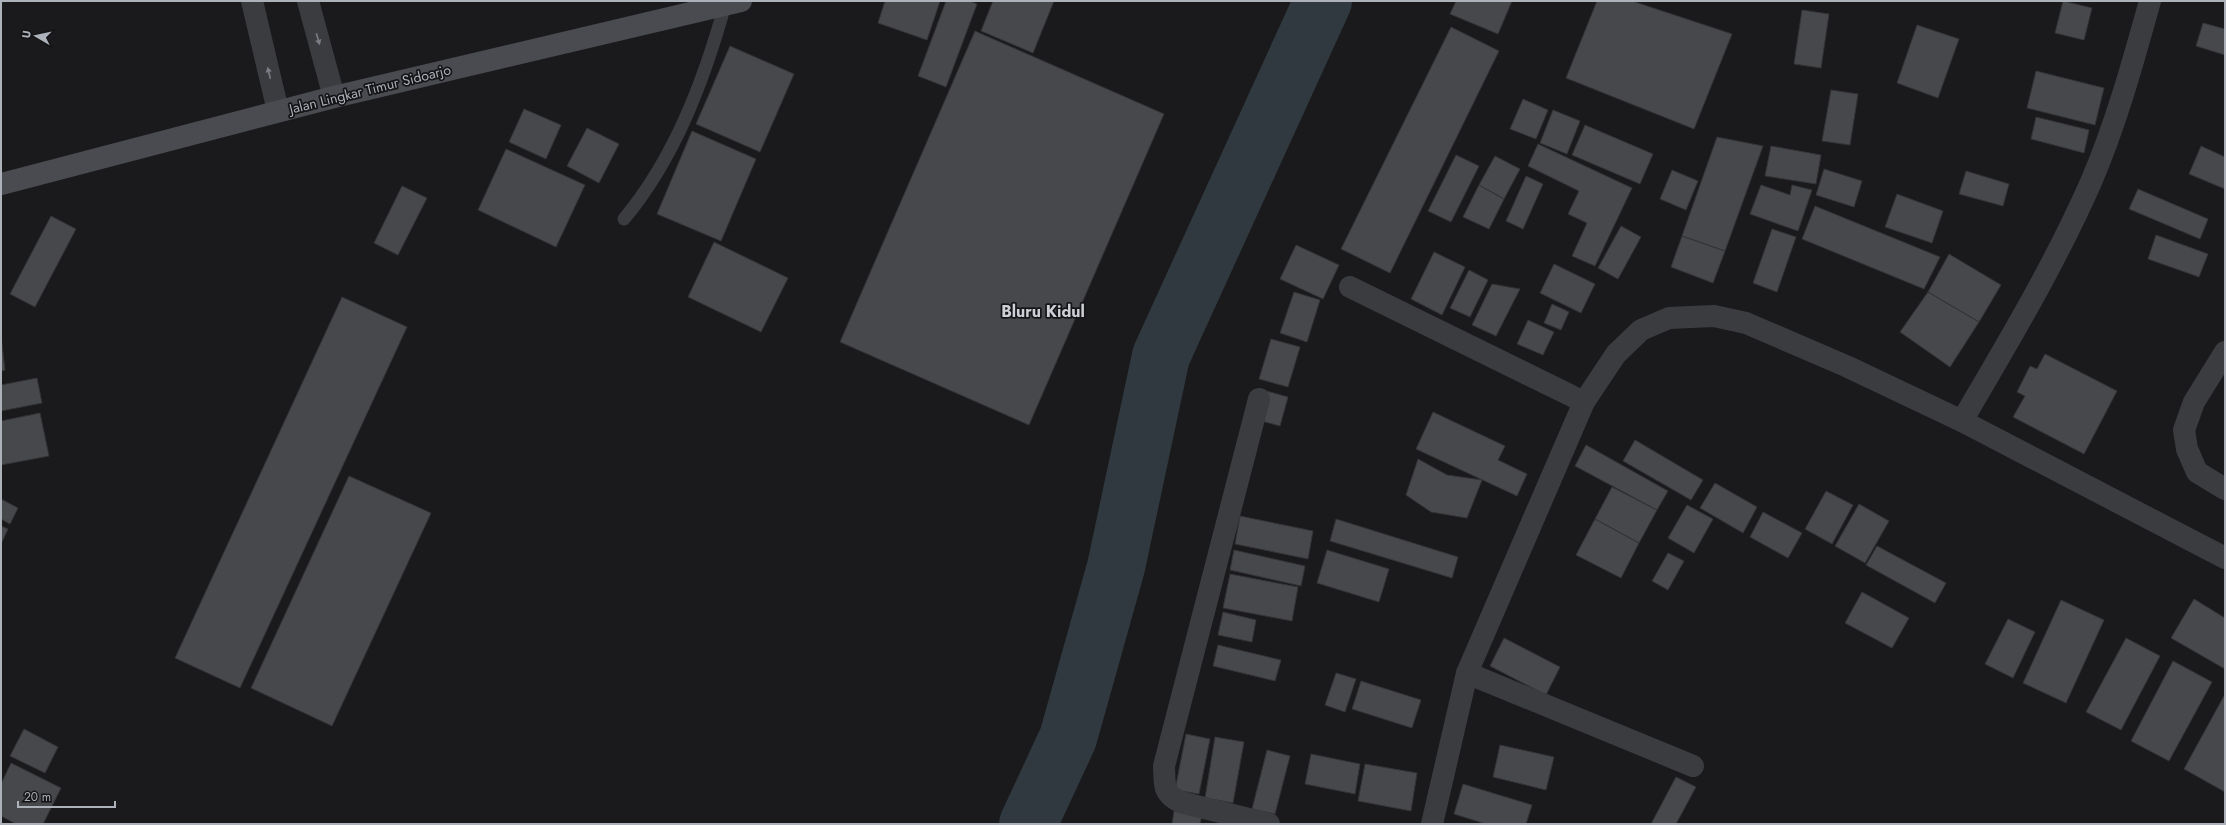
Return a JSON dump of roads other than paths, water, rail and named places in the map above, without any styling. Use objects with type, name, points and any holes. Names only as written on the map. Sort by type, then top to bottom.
[{"type":"main road","name":"Jalan Lingkar Timur Sidoarjo","points":[[1,184],[334,97],[733,3]]},
{"type":"street","points":[[252,1],[278,111]]},
{"type":"street","points":[[308,1],[334,97]]},
{"type":"street","points":[[1962,421],[2045,279],[2091,181],[2122,100],[2150,1]]},
{"type":"street","points":[[1350,286],[1584,402]]},
{"type":"street","points":[[1432,824],[1466,673],[1584,402],[1616,354],[1641,330],[1669,318],[1714,316],[1746,323],[1846,366],[1962,421],[2225,558]]},
{"type":"street","points":[[2225,352],[2194,402],[2184,430],[2187,449],[2197,472],[2225,489]]},
{"type":"street","points":[[1259,399],[1164,766],[1165,789],[1171,798],[1180,802],[1269,824]]},
{"type":"street","points":[[1466,673],[1693,766]]},
{"type":"lane","points":[[624,219],[644,195],[684,124],[714,45],[733,3]]},
{"type":"waterway","points":[[1028,824],[1068,738],[1116,567],[1161,356],[1323,1]]},
{"type":"district","name":"Bluru Kidul","points":[[1043,311]]}]
